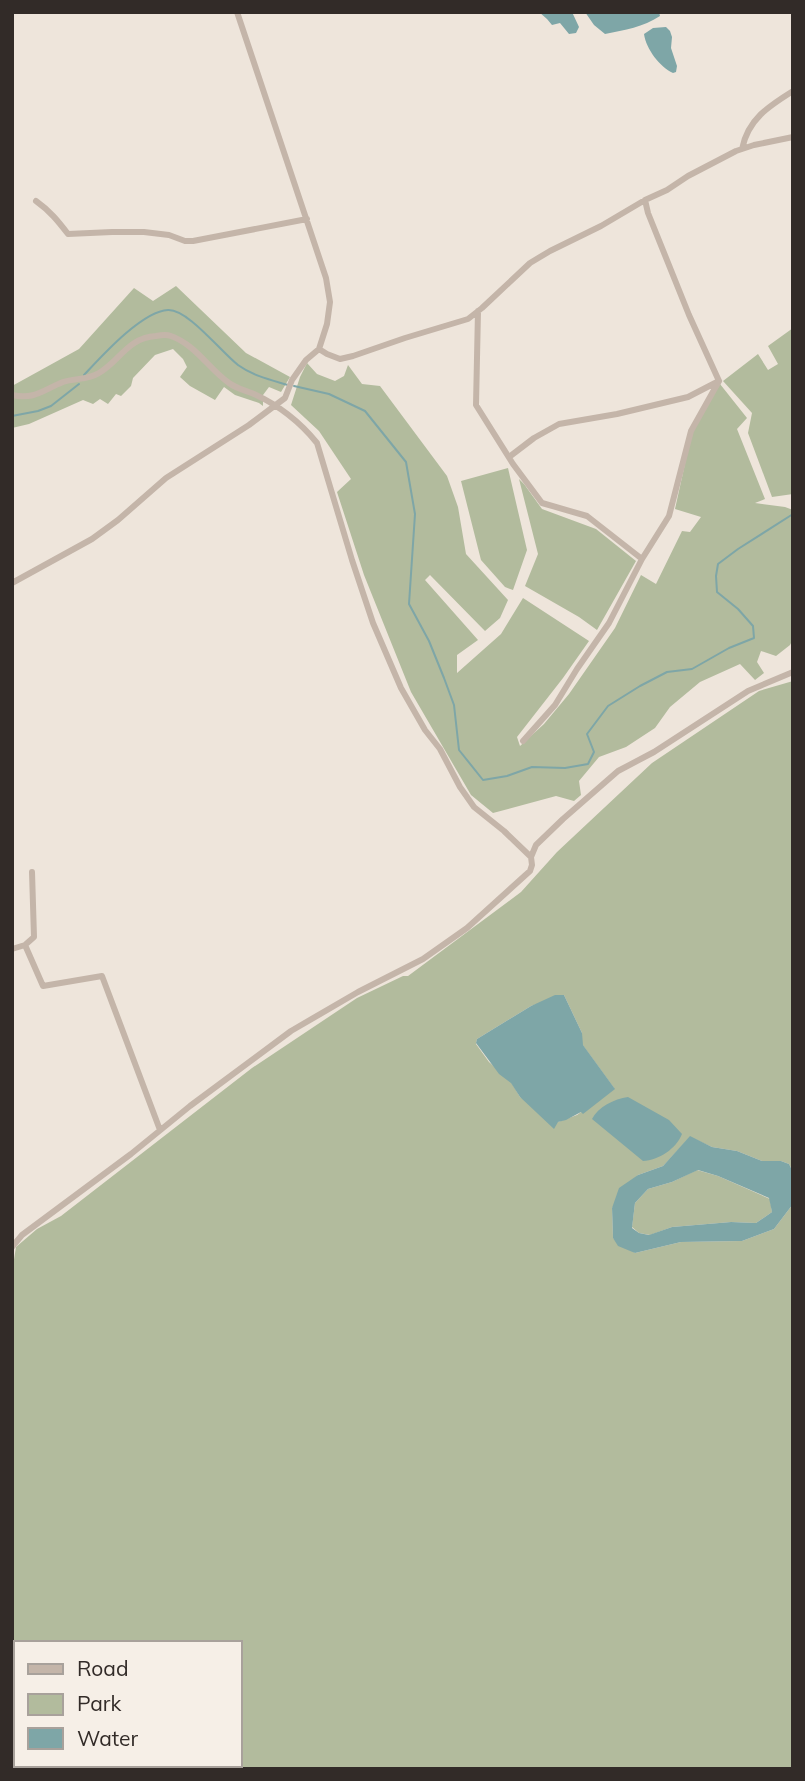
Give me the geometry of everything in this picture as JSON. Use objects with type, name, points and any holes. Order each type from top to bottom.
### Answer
[{"type":"street","points":[[12,583],[92,539],[166,478],[249,425],[285,398],[292,380],[306,360],[319,349],[330,302],[326,278],[237,12]]},
{"type":"street","points":[[742,149],[761,112],[793,91]]},
{"type":"street","points":[[319,349],[340,359],[468,319],[530,263],[550,251],[742,149],[793,137]]},
{"type":"street","points":[[645,200],[689,315],[719,381]]},
{"type":"street","points":[[36,201],[59,221],[68,234],[144,232],[192,241],[307,219]]},
{"type":"street","points":[[478,311],[476,405],[509,457],[542,503],[587,516],[642,558]]},
{"type":"street","points":[[12,395],[40,394],[63,382],[92,377],[103,372],[133,343],[148,336],[168,334],[182,341],[239,390],[252,393],[292,418],[317,443],[373,623],[401,688],[474,807],[531,857]]},
{"type":"street","points":[[509,457],[559,424],[688,397],[719,381]]},
{"type":"street","points":[[523,741],[555,705],[609,623],[642,558],[669,516],[691,431],[719,381]]},
{"type":"street","points":[[12,1247],[22,1235],[291,1031],[358,992],[423,959],[467,928],[530,870],[536,845],[618,771],[654,752],[748,691],[793,672]]},
{"type":"street","points":[[12,949],[25,945],[34,937],[32,872]]},
{"type":"street","points":[[25,945],[43,986],[102,976],[160,1130]]},
{"type":"green space","points":[[176,286],[246,353],[290,377],[281,392],[269,387],[263,395],[263,406],[235,395],[224,387],[215,400],[180,377],[187,367],[173,349],[155,355],[133,378],[131,386],[121,396],[116,394],[108,404],[100,399],[93,404],[83,400],[29,424],[12,428],[12,386],[79,349],[134,288],[153,301]]},
{"type":"green space","points":[[793,328],[793,494],[772,497],[748,433],[752,413],[723,381],[758,354],[768,370],[778,364],[768,346]]},
{"type":"green space","points":[[307,363],[317,374],[335,381],[344,376],[348,365],[362,384],[380,386],[447,476],[458,507],[466,554],[508,600],[500,618],[485,631],[430,575],[425,580],[478,640],[457,655],[457,673],[501,634],[523,598],[589,641],[517,737],[520,746],[544,724],[569,694],[615,628],[641,575],[656,584],[682,531],[690,532],[701,517],[675,509],[692,432],[720,384],[747,418],[737,429],[765,499],[755,503],[793,510],[793,639],[790,645],[776,656],[761,651],[757,662],[764,673],[755,680],[740,664],[700,682],[670,707],[655,728],[626,747],[599,757],[579,781],[581,795],[574,801],[556,796],[493,813],[471,795],[411,692],[364,575],[337,492],[351,479],[319,431],[291,405]]},
{"type":"green space","points":[[508,468],[527,550],[513,590],[505,587],[481,560],[461,481]]},
{"type":"green space","points":[[519,479],[542,509],[596,529],[636,561],[597,630],[525,586],[538,554]]},
{"type":"green space","points":[[793,681],[793,1172],[789,1164],[781,1161],[762,1161],[737,1151],[712,1147],[690,1137],[663,1166],[638,1175],[612,1208],[613,1238],[635,1253],[681,1242],[742,1241],[774,1229],[793,1204],[793,1769],[12,1769],[12,1272],[16,1247],[37,1229],[61,1216],[252,1068],[357,998],[408,976],[521,892],[557,852],[652,763],[759,691]],"holes":[[[564,995],[582,1033],[582,1044],[614,1088],[577,1115],[558,1122],[520,1097],[511,1082],[489,1062],[476,1044],[477,1039],[531,1006]]]},
{"type":"green space","points":[[697,1170],[718,1176],[770,1199],[772,1212],[756,1223],[731,1222],[672,1227],[650,1235],[639,1233],[632,1227],[635,1203],[648,1189],[672,1182]]},
{"type":"water","points":[[539,12],[572,12],[579,27],[576,33],[569,34],[560,23],[552,25]]},
{"type":"water","points":[[585,12],[659,12],[660,16],[640,25],[605,34]]},
{"type":"water","points":[[666,27],[672,37],[671,48],[677,66],[676,72],[673,73],[654,57],[644,34],[653,28]]},
{"type":"water","points":[[555,995],[564,995],[582,1033],[583,1045],[615,1089],[583,1114],[581,1112],[558,1122],[554,1129],[520,1097],[511,1083],[499,1074],[476,1043],[477,1039],[531,1006]]},
{"type":"water","points":[[628,1097],[669,1120],[682,1134],[666,1153],[643,1161],[592,1119],[607,1104]]},
{"type":"water","points":[[690,1136],[712,1147],[737,1151],[762,1161],[781,1161],[789,1164],[793,1172],[793,1204],[774,1229],[742,1241],[681,1242],[635,1253],[618,1246],[613,1238],[612,1208],[619,1188],[638,1175],[663,1166]],"holes":[[[698,1170],[769,1198],[772,1212],[756,1223],[731,1222],[672,1227],[649,1235],[632,1228],[635,1203],[648,1189]]]},
{"type":"waterway","points":[[84,375],[134,326],[158,312],[168,310],[185,316],[244,369],[288,385]]},
{"type":"waterway","points":[[12,416],[51,406],[79,384]]},
{"type":"waterway","points":[[294,386],[329,394],[365,411],[406,462],[415,514],[409,604],[429,641],[454,705],[459,750],[483,780],[507,776],[532,767],[565,768],[588,764],[594,752],[587,734],[608,706],[667,672],[692,669],[729,648],[754,638],[753,626],[717,592],[718,564],[793,514]]}]
